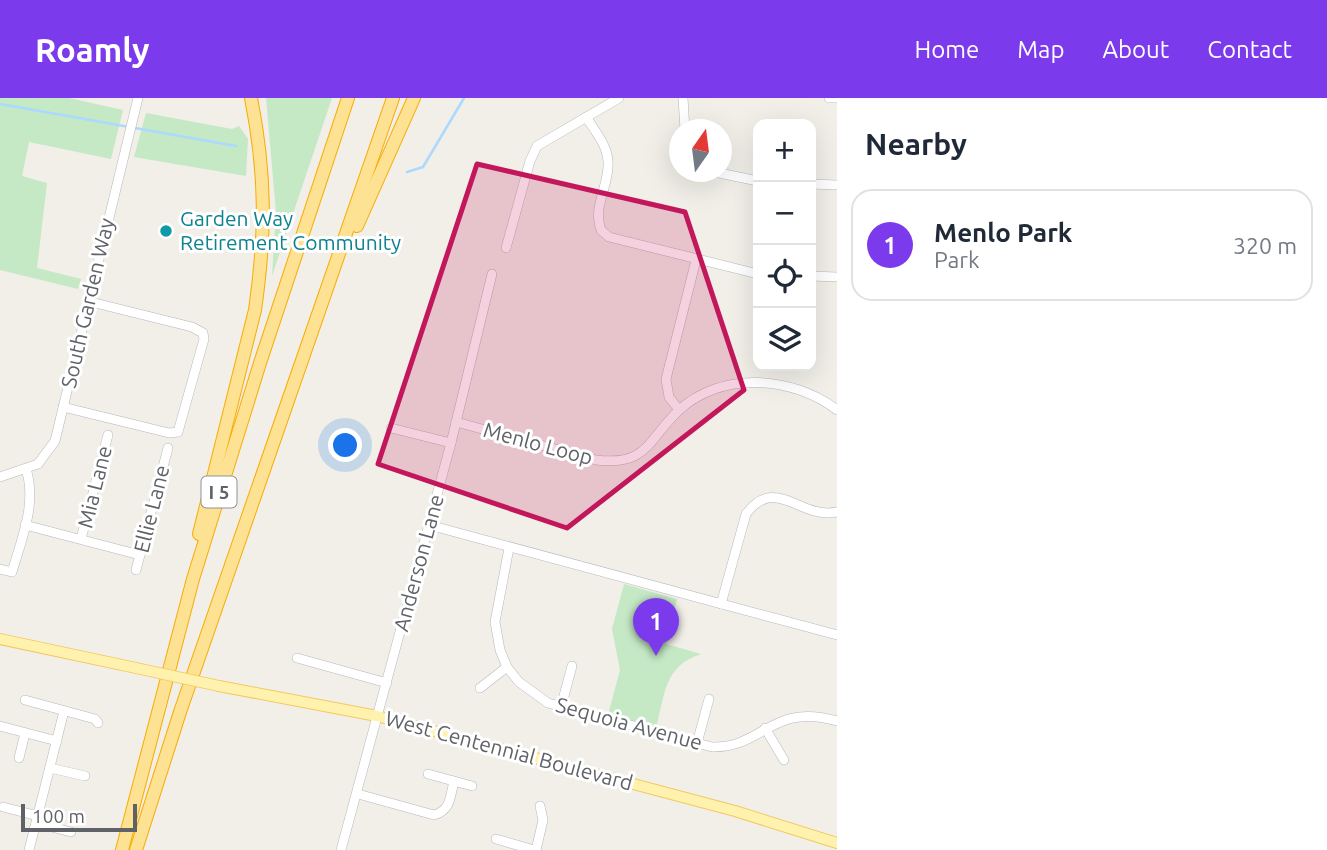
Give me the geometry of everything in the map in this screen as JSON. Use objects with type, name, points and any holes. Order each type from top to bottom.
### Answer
[{"type":"highway","points":[[251,98],[259,129]]},
{"type":"highway","points":[[193,579],[193,555],[255,310],[264,217],[256,98]]},
{"type":"highway","name":"I 5","points":[[122,850],[193,579],[260,363],[348,98]]},
{"type":"highway","name":"I 5","points":[[136,850],[206,637],[331,284],[393,98]]},
{"type":"highway","points":[[331,284],[414,98]]},
{"type":"main road","name":"West Centennial Boulevard","points":[[0,639],[219,686],[377,716],[735,811],[837,843]]},
{"type":"street","name":"South Garden Way","points":[[0,477],[26,469],[43,460],[50,451],[138,98]]},
{"type":"street","points":[[506,248],[537,146],[619,98]]},
{"type":"street","points":[[683,98],[684,119]]},
{"type":"street","points":[[829,98],[837,98]]},
{"type":"street","points":[[586,117],[605,147],[608,160],[598,211],[601,230],[609,237],[753,273]]},
{"type":"street","points":[[732,176],[753,180]]},
{"type":"street","points":[[816,184],[837,185]]},
{"type":"street","points":[[679,410],[669,397],[666,379],[696,260]]},
{"type":"street","name":"Anderson Lane","points":[[341,850],[451,443],[492,274]]},
{"type":"street","points":[[816,276],[837,277]]},
{"type":"street","points":[[63,407],[169,433],[178,432],[204,338],[203,333],[192,327],[87,301]]},
{"type":"street","name":"Menlo Loop","points":[[456,422],[596,460],[617,463],[644,452],[679,410],[718,389],[762,382],[802,389],[837,410]]},
{"type":"street","name":"Menlo Loop","points":[[391,428],[451,443]]},
{"type":"street","name":"Mia Lane","points":[[81,540],[108,435]]},
{"type":"street","name":"Ellie Lane","points":[[136,570],[168,448]]},
{"type":"street","points":[[0,569],[12,572],[25,525],[32,488],[26,469]]},
{"type":"street","points":[[721,604],[746,514],[755,503],[766,497],[781,497],[812,511],[837,512]]},
{"type":"street","points":[[25,525],[141,555]]},
{"type":"street","points":[[429,525],[837,635]]},
{"type":"street","name":"Sequoia Avenue","points":[[509,548],[495,622],[496,640],[507,667],[532,693],[561,707],[697,743],[726,747],[787,718],[801,715],[837,721]]},
{"type":"street","points":[[297,658],[387,683]]},
{"type":"street","points":[[561,707],[572,666]]},
{"type":"street","points":[[480,688],[507,667]]},
{"type":"street","points":[[697,743],[709,699]]},
{"type":"street","points":[[25,700],[95,719],[98,723]]},
{"type":"street","points":[[29,850],[64,710]]},
{"type":"street","points":[[0,726],[57,741]]},
{"type":"street","points":[[765,729],[784,760]]},
{"type":"street","points":[[19,758],[25,733]]},
{"type":"street","points":[[50,768],[85,776]]},
{"type":"street","points":[[428,774],[472,786]]},
{"type":"street","points":[[358,794],[434,815],[449,806],[454,781]]},
{"type":"street","points":[[496,839],[535,850],[543,820],[540,806]]},
{"type":"street","points":[[3,807],[71,832]]},
{"type":"highlighted area","points":[[477,164],[685,212],[744,390],[567,528],[378,464]]},
{"type":"green space","points":[[0,98],[69,98],[123,110],[111,159],[29,142],[22,176],[47,183],[37,268],[81,279],[78,289],[0,270]]},
{"type":"green space","points":[[266,98],[332,98],[272,276],[276,212]]},
{"type":"green space","points":[[146,113],[232,129],[239,126],[248,139],[246,176],[134,157]]},
{"type":"green space","points":[[624,584],[677,599],[666,644],[701,654],[689,659],[673,674],[664,693],[656,728],[608,715],[620,670],[612,629]]},
{"type":"waterway","points":[[407,172],[423,167],[464,98]]},
{"type":"waterway","points":[[0,104],[236,146]]},
{"type":"place","name":"Garden Way Retirement Community","points":[[166,231]]},
{"type":"place","name":"Menlo Park","points":[[656,656]]}]
